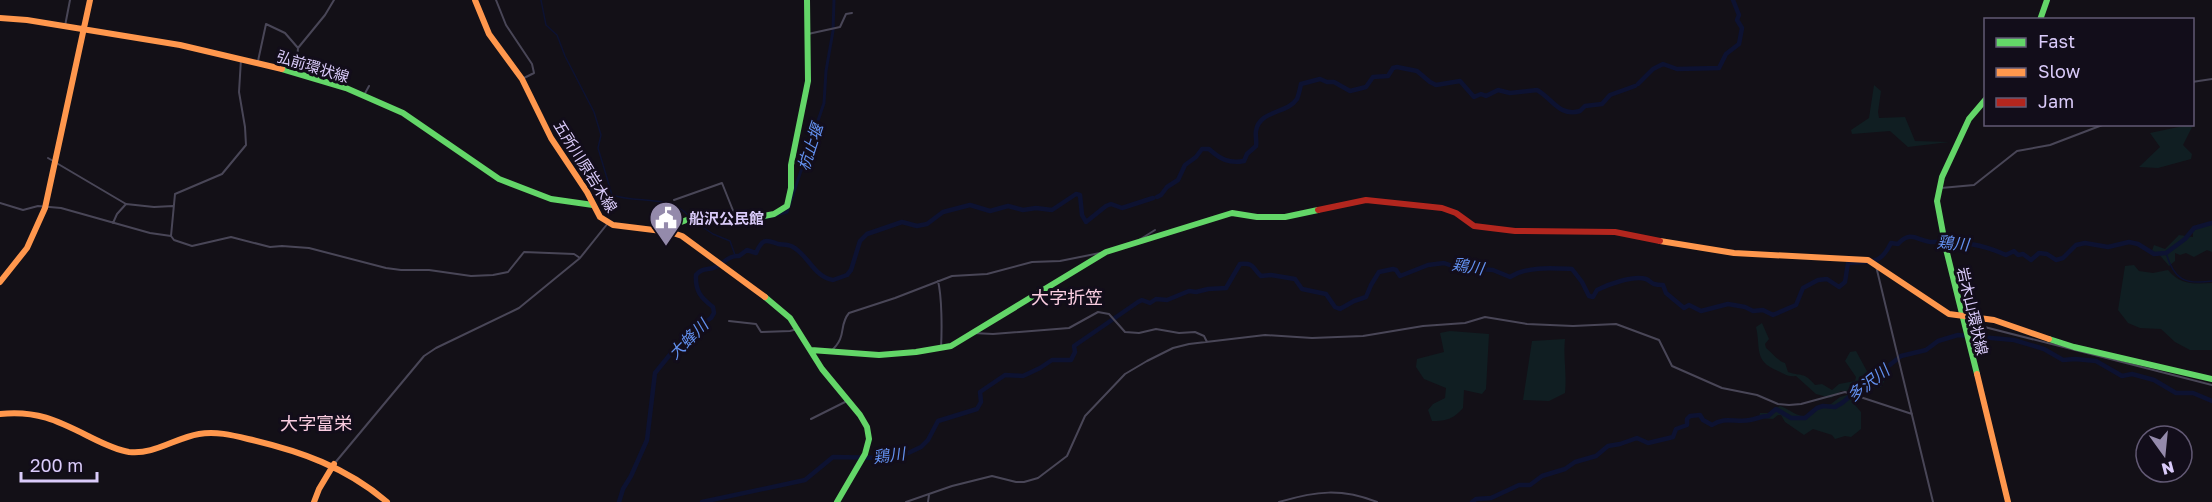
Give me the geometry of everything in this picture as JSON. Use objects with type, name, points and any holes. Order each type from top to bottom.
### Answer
[{"type":"street","points":[[65,26],[70,0]]},
{"type":"street","points":[[0,282],[26,249],[39,226],[45,208],[90,0]]},
{"type":"street","points":[[296,73],[298,48],[334,0]]},
{"type":"street","name":"五所川原岩木線","points":[[475,0],[489,34],[522,79],[551,138],[587,192],[600,217],[608,223],[682,236],[784,312],[822,369],[860,416],[867,427],[868,443],[864,458],[837,502]]},
{"type":"street","points":[[496,0],[506,25],[532,64],[534,73],[522,79]]},
{"type":"street","points":[[658,231],[704,214],[749,219],[774,214],[787,206],[799,118],[807,92],[807,0]]},
{"type":"street","points":[[2041,18],[2047,0]]},
{"type":"street","points":[[808,34],[842,25],[846,14],[852,13]]},
{"type":"street","name":"弘前環状線","points":[[0,18],[180,45],[296,73],[346,88],[403,113],[499,179],[551,199],[593,205]]},
{"type":"street","points":[[257,63],[266,24],[285,33],[298,48]]},
{"type":"street","points":[[171,236],[175,194],[222,174],[246,145],[239,92],[241,59]]},
{"type":"street","points":[[2194,82],[2212,79]]},
{"type":"street","points":[[363,97],[369,86]]},
{"type":"street","name":"岩木山環状線","points":[[1984,101],[1969,120],[1939,188],[1937,201],[1967,338],[2008,502]]},
{"type":"street","points":[[1939,188],[1974,185],[2017,151],[2050,145],[2100,126]]},
{"type":"street","points":[[48,158],[126,204],[154,207],[173,206]]},
{"type":"street","points":[[674,200],[722,183],[736,218]]},
{"type":"street","points":[[831,351],[841,340],[849,313],[952,276],[987,274],[1032,262],[1060,261],[1106,252],[1232,213],[1257,217],[1285,217],[1366,200],[1442,208],[1455,213],[1474,226],[1515,231],[1615,232],[1718,251],[1868,260],[1964,322],[2212,385]]},
{"type":"street","points":[[0,203],[23,210],[38,206],[61,208],[171,236],[174,240],[192,246],[231,237],[270,247],[309,248],[386,268],[429,270],[471,276],[508,272],[524,252],[529,250],[574,254],[580,258]]},
{"type":"street","points":[[113,223],[126,204]]},
{"type":"street","points":[[314,502],[334,464],[423,356],[519,308],[580,258],[608,223]]},
{"type":"street","points":[[1137,242],[1155,230]]},
{"type":"street","points":[[811,350],[879,355],[951,346],[1106,252]]},
{"type":"street","points":[[1876,266],[1933,502]]},
{"type":"street","points":[[938,280],[941,292],[939,301],[941,348]]},
{"type":"street","points":[[973,333],[993,334],[1069,328],[1098,312],[1109,314],[1125,332],[1139,333],[1156,329],[1179,333],[1195,332],[1204,336],[1207,342]]},
{"type":"street","points":[[906,502],[952,486],[992,476],[1016,482],[1038,478],[1067,456],[1085,416],[1125,375],[1147,361],[1173,348],[1264,335],[1312,338],[1363,336],[1423,326],[1466,323],[1485,317],[1527,324],[1573,326],[1616,324],[1659,340],[1672,366],[1722,388],[1757,395],[1778,404],[1789,405],[1845,392],[1912,414]]},
{"type":"street","points":[[1964,322],[1994,320],[2074,347],[2212,380]]},
{"type":"street","points":[[729,321],[756,324],[760,332],[797,329]]},
{"type":"street","points":[[811,419],[848,401]]},
{"type":"street","points":[[0,414],[17,411],[31,412],[109,445],[133,452],[151,450],[197,434],[215,433],[300,451],[334,464],[387,502]]},
{"type":"street","points":[[1280,502],[1328,491],[1346,493],[1377,502]]},
{"type":"street","points":[[928,502],[929,495]]},
{"type":"shaded area","points":[[1874,85],[1881,91],[1879,118],[1905,117],[1915,141],[1949,142],[1908,147],[1890,131],[1852,134],[1851,130],[1869,118]]},
{"type":"shaded area","points":[[2183,126],[2192,127],[2183,145],[2192,154],[2191,159],[2158,168],[2139,167],[2160,147],[2150,133]]},
{"type":"shaded area","points":[[2212,224],[2212,252],[2207,250],[2194,257],[2186,253],[2180,255],[2175,253],[2175,261],[2169,266],[2158,253],[2152,251],[2154,245],[2165,249],[2179,235],[2193,237],[2193,231]]},
{"type":"shaded area","points":[[2134,265],[2139,271],[2153,273],[2168,270],[2182,281],[2199,284],[2212,283],[2212,350],[2190,350],[2175,342],[2161,329],[2140,328],[2128,323],[2118,310],[2125,266]]},
{"type":"shaded area","points":[[1762,323],[1769,339],[1765,344],[1766,348],[1785,363],[1788,372],[1805,376],[1815,385],[1822,384],[1832,390],[1839,384],[1855,381],[1856,377],[1845,361],[1850,352],[1856,351],[1869,375],[1885,366],[1885,380],[1881,387],[1863,389],[1858,392],[1841,391],[1831,398],[1816,394],[1796,376],[1786,375],[1770,367],[1761,358],[1756,327]]},
{"type":"shaded area","points":[[1450,331],[1489,334],[1486,389],[1482,394],[1464,390],[1463,408],[1459,412],[1449,419],[1432,421],[1428,410],[1433,404],[1445,398],[1446,388],[1424,379],[1416,367],[1417,359],[1444,352],[1440,333]]},
{"type":"shaded area","points":[[1565,339],[1565,393],[1549,401],[1523,400],[1532,341]]},
{"type":"shaded area","points":[[1847,395],[1854,397],[1855,405],[1861,412],[1861,429],[1851,437],[1835,439],[1832,435],[1813,429],[1804,435],[1785,422],[1781,415],[1773,419],[1759,418],[1760,413],[1768,413],[1780,406],[1804,416],[1819,405],[1831,404]]},
{"type":"waterway","points":[[541,0],[546,25],[557,35],[565,56],[594,112],[601,135],[598,148],[612,195],[663,202],[681,209],[689,216]]},
{"type":"waterway","name":"杭止堰","points":[[725,218],[749,220],[787,212],[824,103],[826,71],[833,31],[834,0]]},
{"type":"waterway","points":[[1638,84],[1653,69],[1663,64],[1677,69],[1719,68],[1726,54],[1739,44],[1742,28],[1737,20],[1739,15],[1733,0]]},
{"type":"waterway","points":[[1157,197],[1178,180],[1185,165],[1202,149],[1209,149],[1229,161],[1244,161],[1247,154],[1256,146],[1256,131],[1262,119],[1292,104],[1297,99],[1301,84],[1320,79],[1334,82],[1350,91],[1366,87],[1373,77],[1388,76],[1393,68],[1397,67],[1417,71],[1436,85],[1460,81],[1474,97],[1481,94],[1486,96],[1498,90],[1510,93],[1537,90],[1567,112],[1580,111],[1585,106],[1602,104],[1610,95],[1635,86]]},
{"type":"waterway","name":"大蜂川","points":[[619,502],[647,440],[655,373],[677,346],[685,342],[691,332],[711,318],[714,313],[713,307],[698,290],[696,275],[700,271],[717,267],[747,250],[756,253],[760,245],[767,241],[793,247],[816,271],[833,280],[847,275],[851,270],[860,241],[867,234],[902,222],[917,226],[927,224],[943,212],[970,205],[990,211],[1008,206],[1023,210],[1036,208],[1052,210],[1076,194],[1080,195],[1082,215],[1086,222],[1111,204],[1122,208],[1153,198]]},
{"type":"waterway","points":[[692,220],[713,234],[730,241],[735,255]]},
{"type":"waterway","name":"鶏川","points":[[702,502],[805,480],[833,457],[890,458],[906,454],[921,447],[928,440],[938,421],[977,409],[981,402],[980,392],[1005,375],[1023,376],[1052,360],[1071,360],[1075,352],[1074,346],[1142,300],[1150,303],[1156,299],[1167,300],[1189,291],[1226,288],[1240,264],[1251,265],[1261,276],[1271,275],[1295,279],[1302,289],[1326,294],[1335,307],[1340,309],[1366,297],[1379,272],[1393,269],[1400,276],[1428,265],[1444,263],[1458,268],[1470,266],[1493,270],[1510,277],[1532,269],[1572,269],[1589,296],[1593,297],[1597,290],[1608,285],[1641,278],[1663,285],[1666,293],[1684,308],[1689,305],[1701,311],[1728,304],[1753,311],[1763,310],[1773,315],[1796,305],[1803,288],[1818,280],[1827,279],[1839,287],[1845,282],[1848,263],[1874,261],[1887,251],[1891,243],[1898,244],[1907,237],[1971,244],[2006,255],[2014,251],[2031,260],[2039,253],[2047,254],[2056,260],[2063,258],[2076,245],[2085,243],[2108,247],[2129,242],[2138,244],[2154,254],[2166,253],[2185,239],[2194,228],[2212,223]]},
{"type":"waterway","points":[[2166,253],[2173,269],[2182,279],[2195,282],[2212,281]]},
{"type":"waterway","name":"多沢川","points":[[1472,502],[1476,499],[1491,498],[1519,485],[1530,485],[1542,476],[1596,456],[1608,446],[1637,438],[1648,443],[1673,437],[1676,429],[1687,425],[1687,419],[1690,416],[1700,415],[1703,420],[1712,425],[1726,420],[1752,420],[1768,416],[1776,409],[1791,418],[1805,418],[1817,408],[1835,407],[1842,403],[1859,389],[1871,384],[1881,372],[1901,356],[1926,350],[1938,341],[1958,335],[2014,340],[2044,349],[2063,360],[2096,361],[2122,376],[2132,374],[2154,380],[2176,393],[2193,393],[2212,401]]},
{"type":"traffic: fast","points":[[658,230],[704,214],[749,219],[774,214],[787,206],[791,188],[791,165],[808,81],[807,0]]},
{"type":"traffic: fast","points":[[2041,18],[2047,0]]},
{"type":"traffic: fast","points":[[282,69],[346,88],[403,113],[499,179],[551,199],[593,205]]},
{"type":"traffic: fast","points":[[1977,374],[1946,249],[1937,201],[1942,177],[1969,119],[1984,101]]},
{"type":"traffic: fast","points":[[811,350],[879,355],[951,346],[1106,252],[1232,213],[1257,217],[1285,217],[1318,210]]},
{"type":"traffic: fast","points":[[765,297],[790,318],[822,369],[860,415],[867,427],[869,439],[865,454],[837,502]]},
{"type":"traffic: fast","points":[[2049,339],[2074,347],[2212,379]]},
{"type":"traffic: slow","points":[[0,282],[27,248],[45,208],[90,0]]},
{"type":"traffic: slow","points":[[475,0],[489,34],[522,79],[551,138],[587,192],[600,217],[613,225],[670,232],[682,236],[765,297]]},
{"type":"traffic: slow","points":[[0,18],[27,20],[180,45],[282,69]]},
{"type":"traffic: slow","points":[[1660,241],[1734,253],[1868,260],[1949,314],[1994,320],[2049,339]]},
{"type":"traffic: slow","points":[[1977,374],[2008,502]]},
{"type":"traffic: slow","points":[[0,414],[25,414],[47,418],[109,446],[129,452],[156,449],[190,436],[205,433],[236,436],[286,449],[322,462],[355,479],[387,502]]},
{"type":"traffic: slow","points":[[314,502],[334,464]]},
{"type":"traffic: jam","points":[[1318,210],[1366,200],[1442,208],[1456,213],[1474,226],[1515,231],[1615,232],[1660,241]]},
{"type":"place","name":"船沢公民館","points":[[666,247]]},
{"type":"district","name":"大字折笠","points":[[1067,297]]},
{"type":"district","name":"大字富栄","points":[[316,423]]}]
